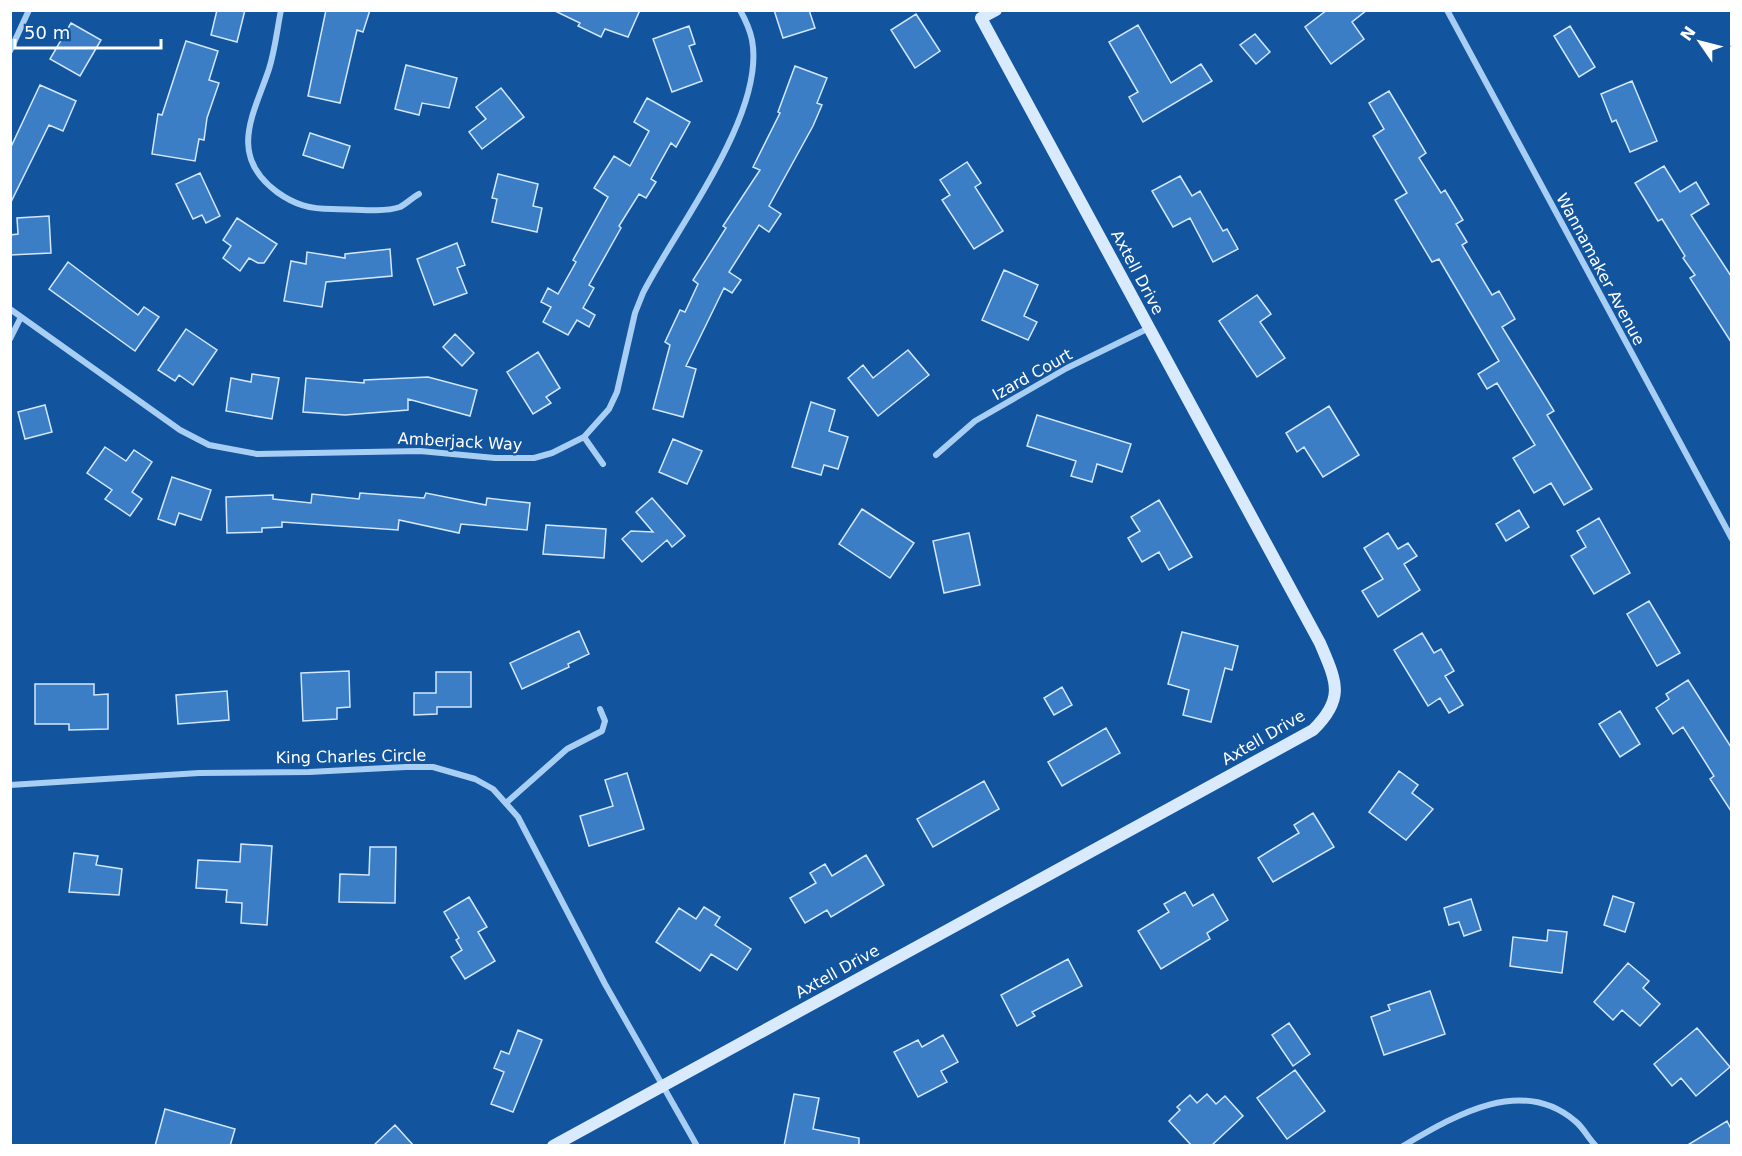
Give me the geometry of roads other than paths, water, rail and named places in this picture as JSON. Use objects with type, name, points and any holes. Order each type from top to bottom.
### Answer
[{"type":"street","points":[[10,51],[29,10]]},
{"type":"street","points":[[281,10],[272,56],[252,109],[247,133],[248,149],[260,177],[285,197],[301,206],[317,210],[400,207],[419,194]]},
{"type":"street","name":"Amberjack Way","points":[[10,309],[180,430],[209,445],[257,454],[420,451],[495,458],[534,458],[569,447],[598,424],[617,392],[635,313],[643,293],[729,141],[747,100],[752,78],[752,40],[740,10]]},
{"type":"street","points":[[979,14],[996,10]]},
{"type":"street","name":"Wannamaker Avenue","points":[[1447,10],[1731,539]]},
{"type":"street","name":"Axtell Drive","points":[[553,1146],[1313,730],[1327,717],[1334,704],[1336,693],[1334,676],[1320,643],[979,14]]},
{"type":"street","points":[[10,339],[21,317]]},
{"type":"street","name":"Izard Court","points":[[936,455],[975,421],[1067,368],[1149,328]]},
{"type":"street","points":[[584,437],[603,464]]},
{"type":"street","points":[[506,803],[567,749],[602,731],[606,721],[600,709]]},
{"type":"street","name":"King Charles Circle","points":[[10,785],[199,773],[433,767],[476,779],[493,789],[529,835],[605,984],[697,1146]]},
{"type":"street","points":[[1403,1146],[1479,1107],[1521,1098],[1558,1109],[1576,1121],[1596,1146]]}]
